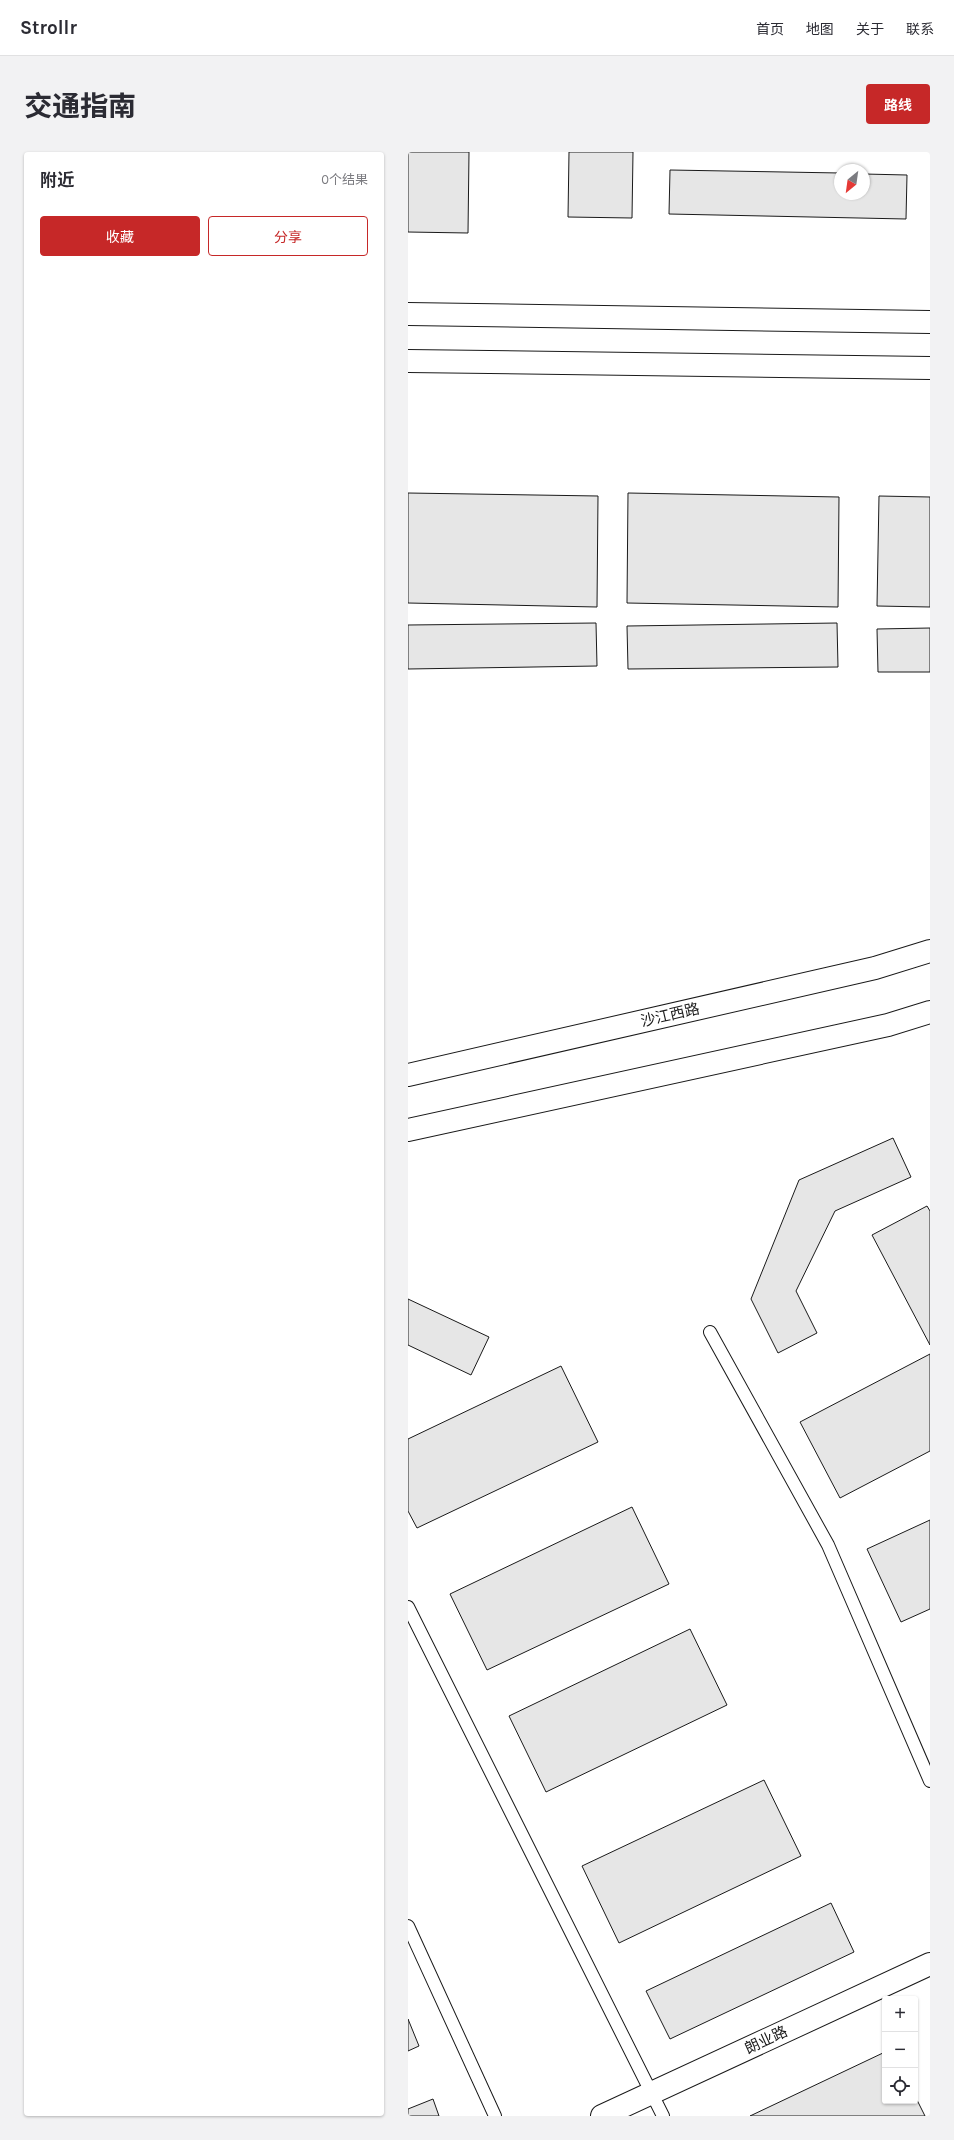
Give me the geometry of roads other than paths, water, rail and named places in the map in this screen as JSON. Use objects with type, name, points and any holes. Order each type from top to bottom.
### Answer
[{"type":"street","points":[[408,314],[930,322]]},
{"type":"street","points":[[408,361],[930,368]]},
{"type":"street","name":"沙江西路","points":[[408,1075],[875,968],[930,951]]},
{"type":"street","points":[[408,1130],[888,1025],[930,1012]]},
{"type":"street","name":"朗业路","points":[[602,2116],[930,1964]]},
{"type":"lane","points":[[710,1332],[828,1544],[930,1781]]},
{"type":"lane","points":[[408,1607],[663,2116]]},
{"type":"lane","points":[[408,1926],[495,2116]]}]
